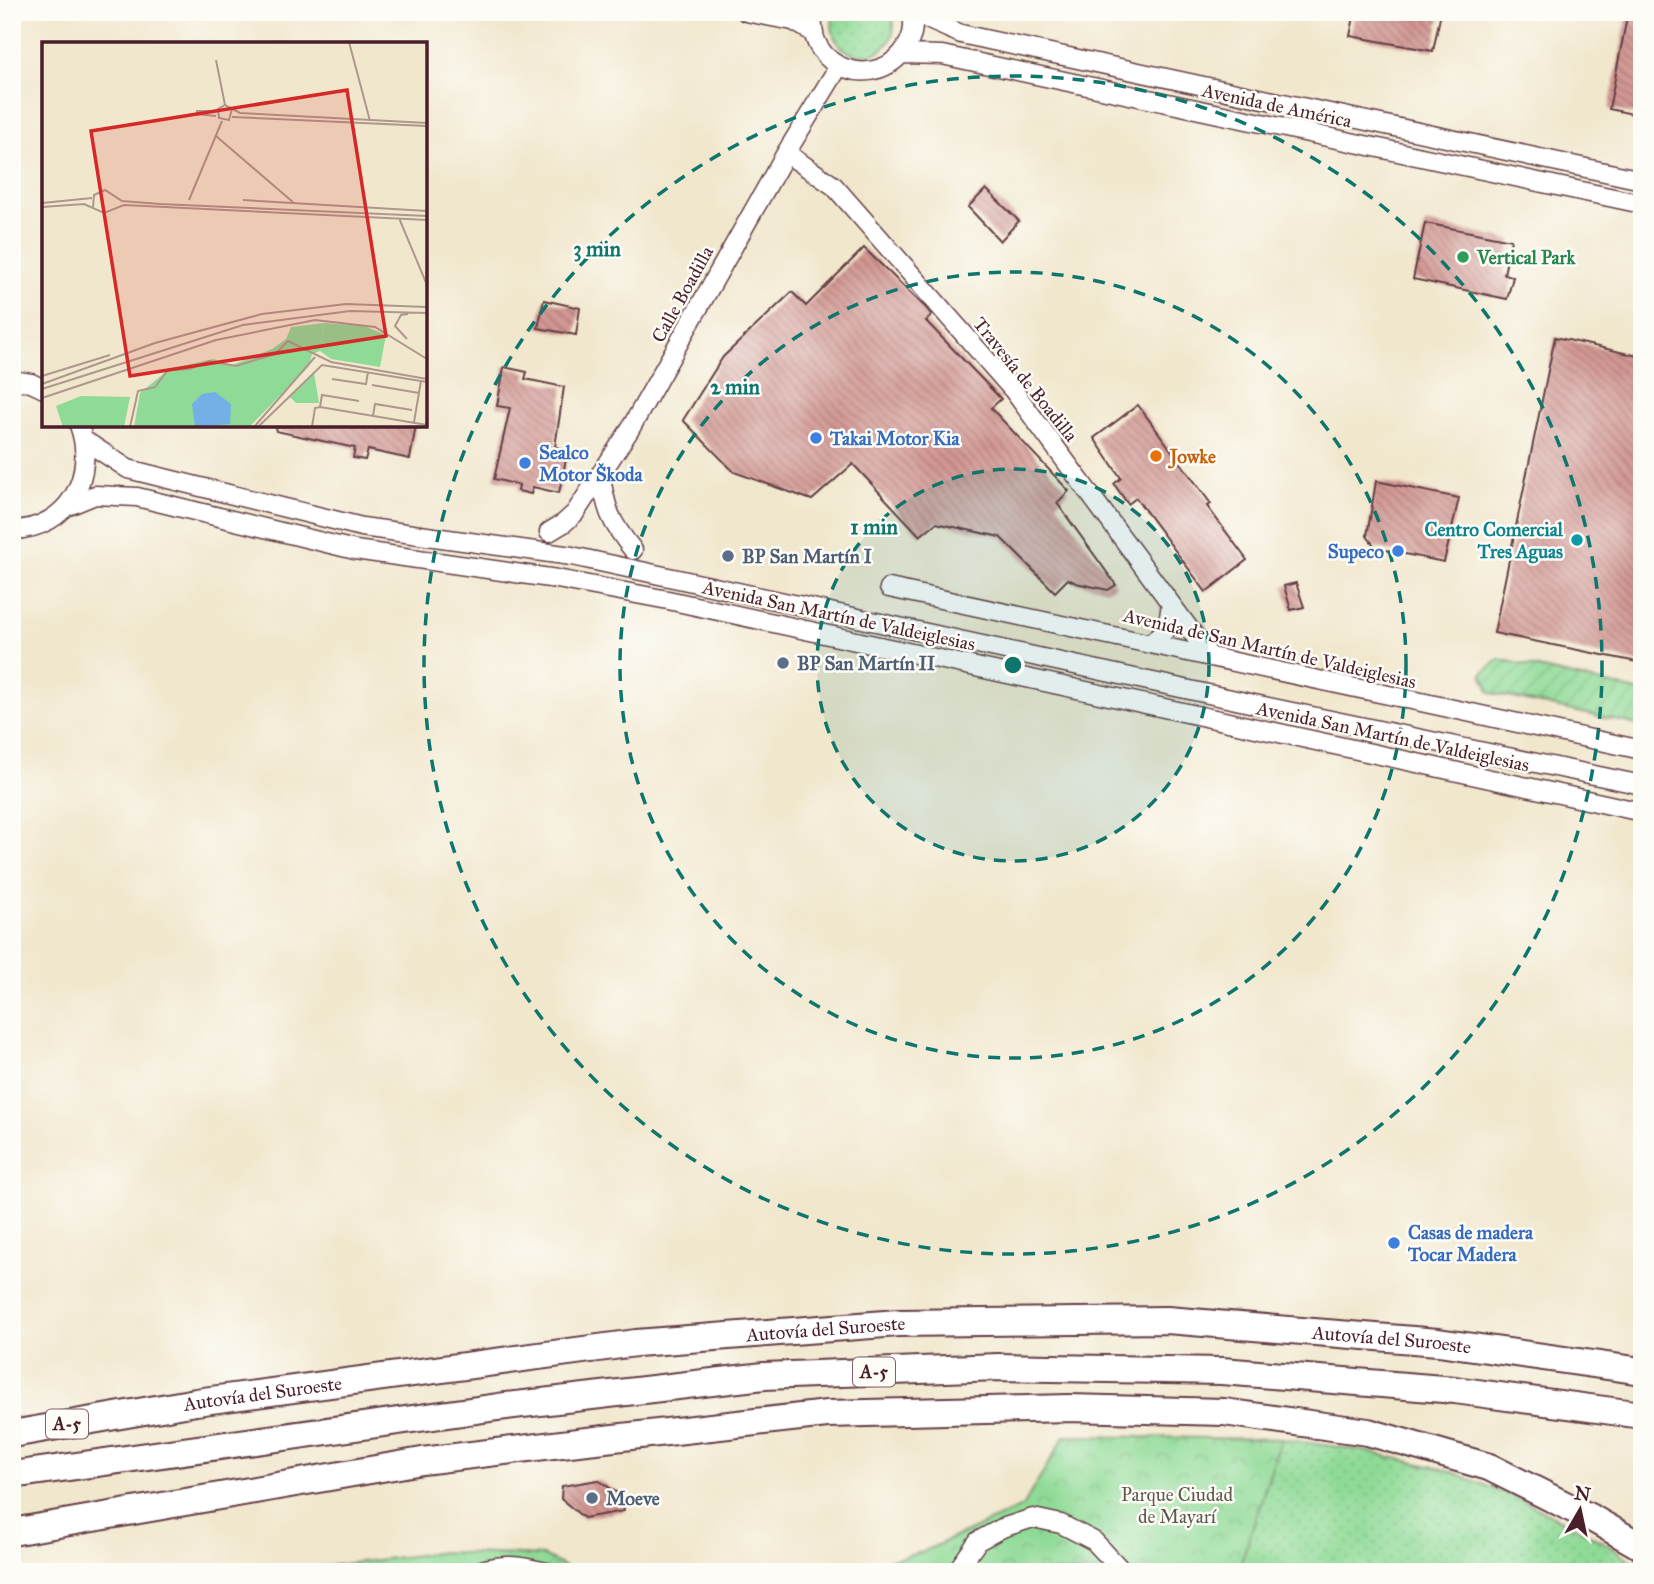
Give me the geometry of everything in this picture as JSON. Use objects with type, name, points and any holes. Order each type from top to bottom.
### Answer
[{"type":"highway","name":"Autovía del Suroeste","points":[[12,1434],[122,1413],[636,1343],[898,1323],[1167,1321],[1438,1342],[1642,1371]]},
{"type":"highway","name":"A-5","points":[[12,1475],[498,1407],[764,1377],[998,1367],[1222,1371],[1455,1390],[1642,1415]]},
{"type":"highway","points":[[12,1415],[74,1408],[122,1413]]},
{"type":"highway","points":[[12,1532],[422,1461],[603,1439],[827,1414],[1069,1408],[1224,1412],[1368,1432],[1489,1467],[1595,1520],[1642,1547]]},
{"type":"highway","points":[[12,1484],[110,1461]]},
{"type":"street","points":[[746,12],[793,21],[814,33]]},
{"type":"street","points":[[814,12],[814,33],[819,47],[827,58],[852,71],[873,71],[892,64],[902,54],[911,38],[914,20],[912,12]]},
{"type":"street","name":"Avenida de América","points":[[920,12],[929,20],[961,34],[1642,180]]},
{"type":"street","name":"Avenida de América","points":[[902,54],[942,55],[1642,204]]},
{"type":"street","name":"Calle Boadilla","points":[[549,532],[575,513],[629,431],[838,66]]},
{"type":"street","name":"Travesía de Boadilla","points":[[786,153],[834,186],[1013,390],[1208,654]]},
{"type":"street","points":[[12,380],[42,387]]},
{"type":"street","points":[[12,530],[38,526],[53,518],[66,506],[79,487],[86,464],[82,433]]},
{"type":"street","name":"Avenida San Martín de Valdeiglesias","points":[[82,433],[128,469],[362,527],[572,556],[1642,785]]},
{"type":"street","points":[[600,474],[614,527],[633,550]]},
{"type":"street","name":"Avenida San Martín de Valdeiglesias","points":[[66,506],[95,495],[137,497],[355,550],[558,579],[668,600],[1642,812]]},
{"type":"street","name":"Avenida de San Martín de Valdeiglesias","points":[[889,588],[1208,654],[1642,750]]},
{"type":"street","points":[[1152,642],[1167,629],[1171,604]]},
{"type":"street","points":[[956,1572],[978,1541],[1002,1528],[1033,1518],[1061,1524],[1094,1541],[1123,1572]]},
{"type":"street","points":[[476,1572],[491,1566],[516,1565],[546,1572]]},
{"type":"green space","points":[[834,12],[892,12],[893,31],[887,44],[876,53],[863,55],[850,52],[839,44],[833,31]]},
{"type":"green space","points":[[1499,659],[1642,692],[1642,726],[1490,693],[1482,674]]},
{"type":"green space","name":"Parque Ciudad de Mayarí","points":[[1065,1436],[1281,1439],[1238,1572],[842,1572],[922,1552],[1022,1507]]},
{"type":"green space","points":[[1281,1439],[1360,1450],[1447,1470],[1526,1502],[1602,1541],[1642,1568],[1642,1572],[1238,1572]]},
{"type":"green space","points":[[443,1552],[544,1556],[575,1572],[278,1572]]},
{"type":"building","points":[[1355,12],[1441,12],[1433,51],[1350,36]]},
{"type":"building","points":[[1628,12],[1642,12],[1642,116],[1609,109]]},
{"type":"building","points":[[986,189],[1019,221],[1000,241],[968,207]]},
{"type":"building","name":"Vertical Park","points":[[1425,223],[1511,240],[1504,274],[1513,277],[1507,299],[1413,279]]},
{"type":"building","points":[[864,248],[926,308],[932,315],[926,321],[1001,399],[991,408],[1069,491],[1057,503],[1116,585],[1108,590],[1068,579],[1055,592],[1000,537],[936,523],[920,536],[853,464],[812,500],[734,472],[683,420],[723,357],[792,292],[806,306]]},
{"type":"building","points":[[544,300],[580,308],[576,335],[538,328]]},
{"type":"building","name":"Centro Comercial Tres Aguas","points":[[1555,337],[1642,357],[1642,663],[1494,633]]},
{"type":"building","points":[[504,367],[527,372],[525,379],[564,387],[555,447],[568,450],[559,493],[533,487],[531,494],[518,491],[519,485],[494,479],[510,408],[497,406]]},
{"type":"building","points":[[1138,405],[1211,504],[1207,506],[1247,560],[1206,592],[1136,498],[1128,504],[1114,484],[1121,478],[1094,438]]},
{"type":"building","points":[[277,427],[416,427],[410,459],[368,450],[365,460],[353,458],[355,448],[276,431]]},
{"type":"building","points":[[1376,481],[1459,498],[1444,562],[1376,548],[1367,536]]},
{"type":"building","points":[[1296,583],[1304,607],[1291,610],[1284,586]]},
{"type":"building","name":"Moeve","points":[[598,1480],[622,1496],[624,1511],[584,1518],[561,1499],[562,1486]]},
{"type":"place","name":"Vertical Park","points":[[1463,257]]},
{"type":"place","name":"Takai Motor Kia","points":[[816,438]]},
{"type":"place","name":"Jowke","points":[[1156,456]]},
{"type":"place","name":"Sealco Motor Škoda","points":[[525,463]]},
{"type":"place","name":"Centro Comercial Tres Aguas","points":[[1577,540]]},
{"type":"place","name":"Supeco","points":[[1398,551]]},
{"type":"place","name":"BP San Martín I","points":[[728,556]]},
{"type":"place","name":"BP San Martín II","points":[[783,663]]},
{"type":"place","name":"Casas de madera Tocar Madera","points":[[1394,1243]]},
{"type":"place","name":"Moeve","points":[[592,1498]]}]
